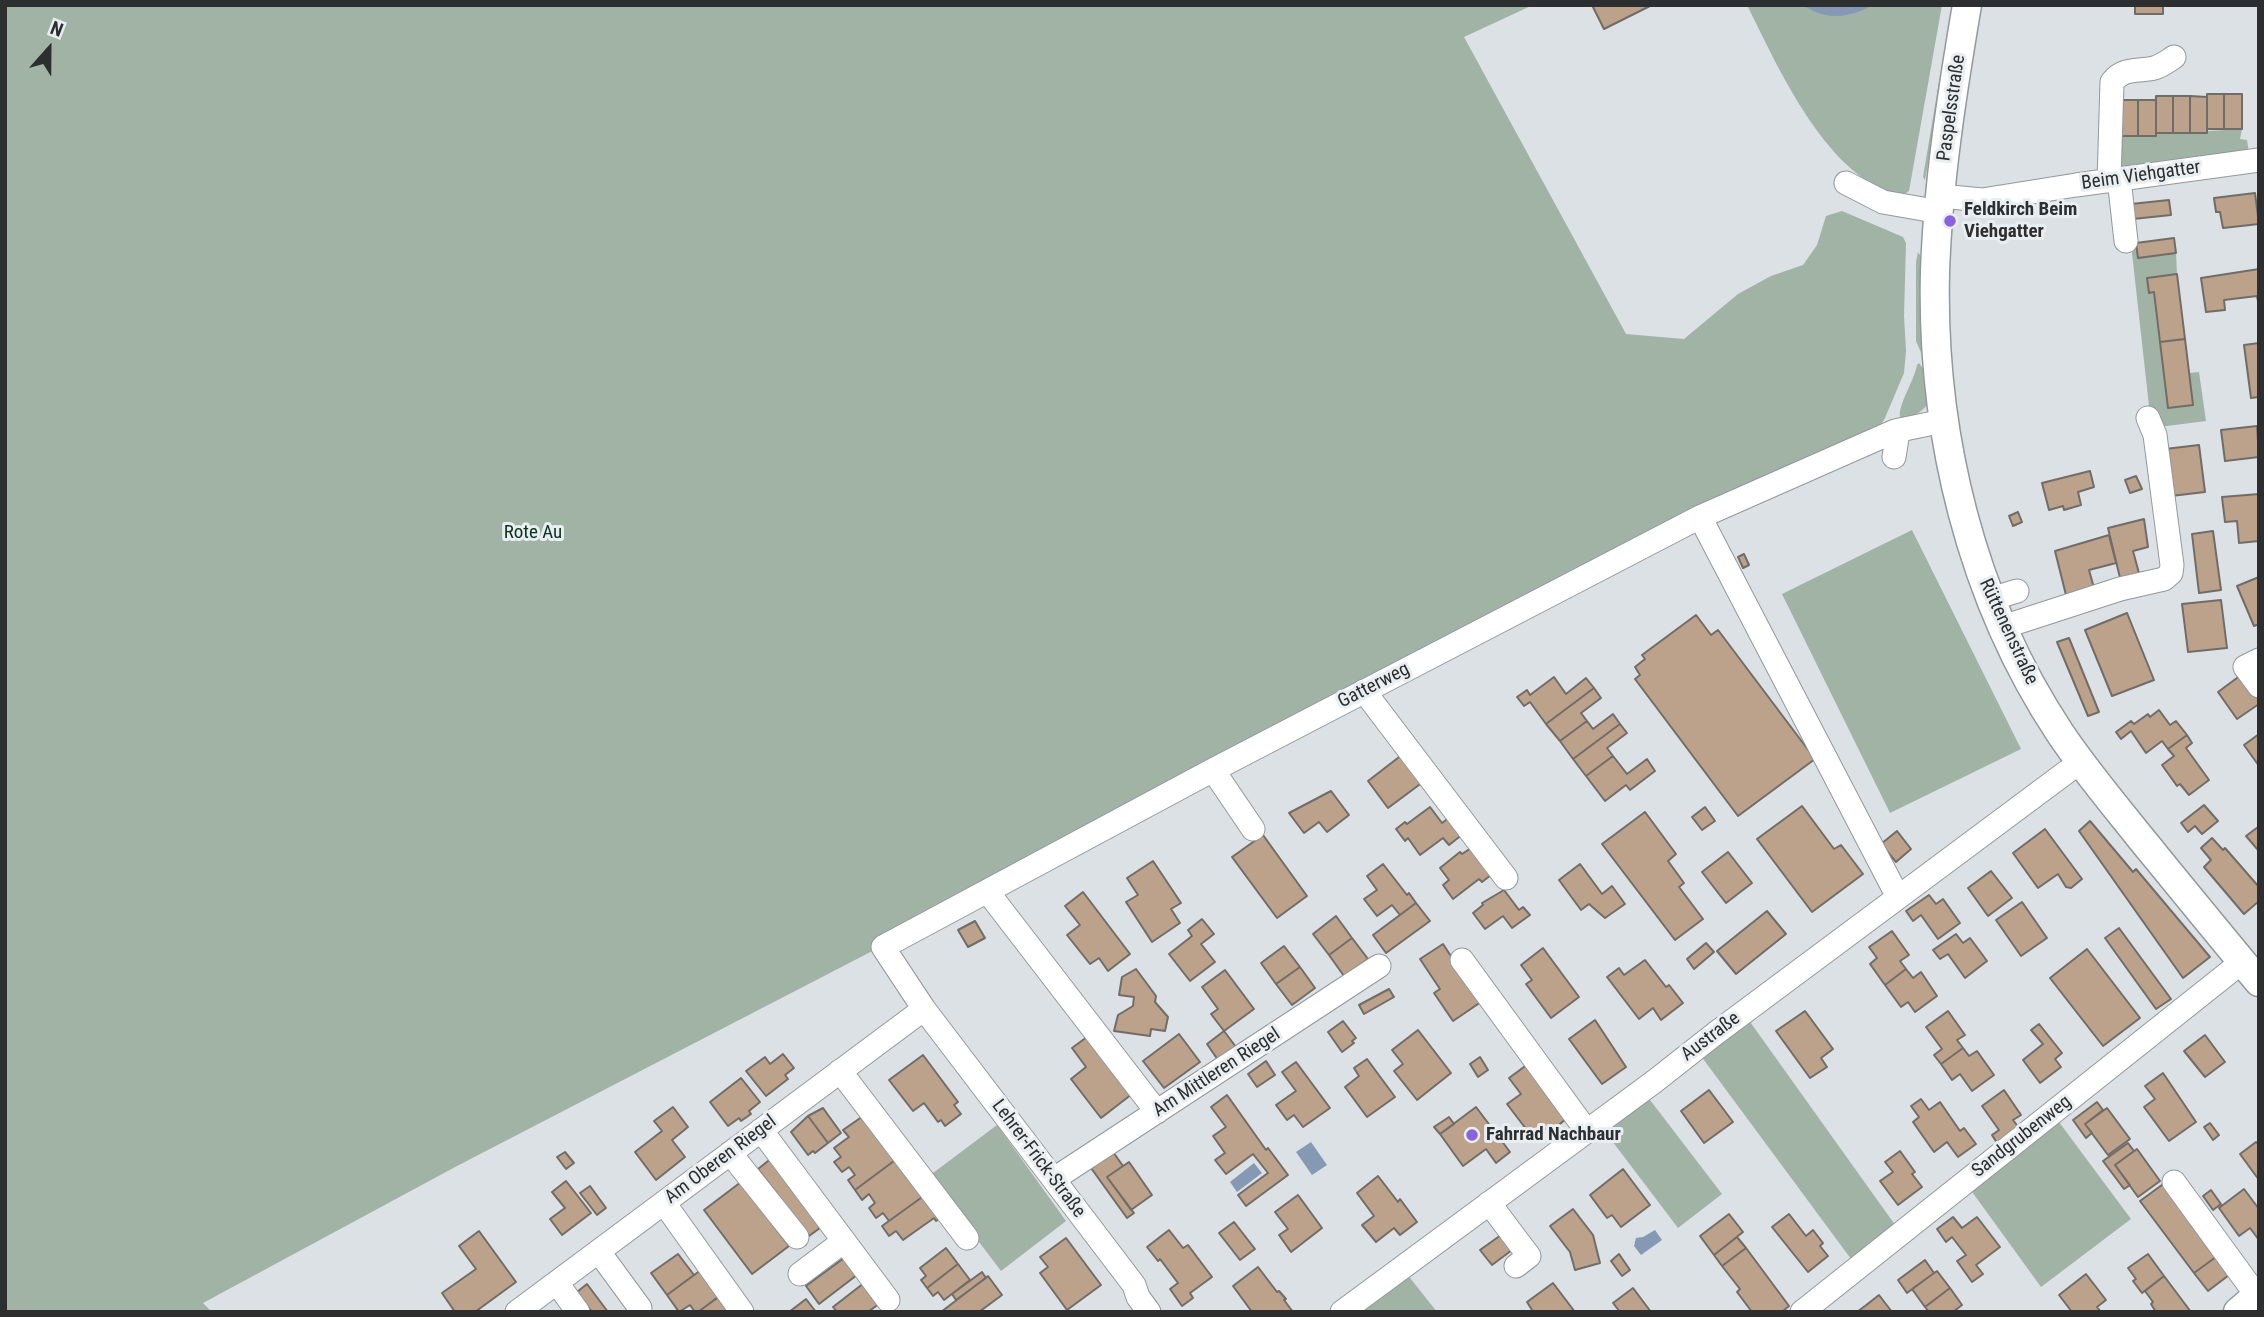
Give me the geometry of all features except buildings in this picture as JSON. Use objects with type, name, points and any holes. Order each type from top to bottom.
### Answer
[{"type":"main road","name":"Paspelsstraße","points":[[1940,204],[1967,5]]},
{"type":"main road","name":"Rüttenenstraße","points":[[1940,204],[1935,272],[1943,421],[1953,475],[1972,544],[2004,595],[2003,627],[2038,697],[2080,762],[2250,972]]},
{"type":"street","points":[[2126,241],[2114,180],[2112,82],[2118,74],[2125,71],[2155,68],[2174,57]]},
{"type":"street","name":"Beim Viehgatter","points":[[1846,183],[1883,202],[1940,204],[2259,160]]},
{"type":"street","points":[[2003,627],[2120,589],[2164,579],[2171,573],[2155,435],[2148,418]]},
{"type":"street","name":"Gatterweg","points":[[924,1009],[883,947],[1213,770],[1700,517],[1740,507],[1895,430],[1943,421]]},
{"type":"street","points":[[1894,457],[1897,438],[1895,430]]},
{"type":"street","points":[[1700,517],[1898,897]]},
{"type":"street","points":[[2259,660],[2245,667],[2259,686]]},
{"type":"street","points":[[1364,691],[1506,878]]},
{"type":"street","name":"Austraße","points":[[1342,1312],[2080,762]]},
{"type":"street","points":[[1213,770],[1253,829]]},
{"type":"street","points":[[987,891],[1157,1112]]},
{"type":"street","points":[[1462,960],[1586,1130]]},
{"type":"street","name":"Am Mittleren Riegel","points":[[1054,1179],[1379,966]]},
{"type":"street","name":"Sandgrubenweg","points":[[1802,1312],[2250,972]]},
{"type":"street","name":"Am Oberen Riegel","points":[[517,1312],[924,1009]]},
{"type":"street","name":"Lehrer-Frick-Straße","points":[[924,1009],[1134,1285],[1138,1297],[1149,1312]]},
{"type":"street","points":[[841,1071],[967,1238]]},
{"type":"street","points":[[761,1130],[888,1300]]},
{"type":"street","points":[[730,1153],[797,1237]]},
{"type":"street","points":[[2174,1182],[2251,1301]]},
{"type":"street","points":[[664,1203],[742,1312]]},
{"type":"street","points":[[1489,1203],[1529,1256],[1516,1266]]},
{"type":"street","points":[[800,1274],[844,1241]]},
{"type":"street","points":[[599,1252],[640,1308]]},
{"type":"street","points":[[557,1283],[578,1312]]},
{"type":"green space","name":"Rote Au","points":[[5,5],[1533,5],[1464,37],[1626,334],[1684,339],[1738,294],[1771,276],[1803,265],[1817,245],[1826,216],[1842,211],[1903,237],[1906,243],[1904,373],[1877,431],[457,1166],[203,1303],[212,1312],[5,1312]]},
{"type":"green space","points":[[1747,5],[1942,5],[1909,191],[1903,195],[1876,186],[1852,169],[1829,146],[1790,89]]},
{"type":"green space","points":[[1952,5],[1956,5],[1925,180],[1923,177]]},
{"type":"green space","points":[[2242,129],[2240,139],[2247,140],[2249,153],[2123,169],[2114,159],[2121,136]]},
{"type":"green space","points":[[2136,243],[2138,258],[2176,253],[2177,274],[2147,278],[2149,293],[2154,292],[2168,407],[2193,404],[2189,373],[2199,372],[2206,421],[2159,427],[2150,415],[2131,244]]},
{"type":"green space","points":[[1918,252],[1920,255],[1920,307],[1925,362],[1916,341]]},
{"type":"green space","points":[[1919,363],[1924,370],[1927,405],[1915,415],[1900,417],[1901,406]]},
{"type":"green space","points":[[1912,530],[2021,749],[1890,813],[1782,594]]},
{"type":"green space","points":[[1748,1019],[1898,1229],[1854,1263],[1701,1056]]},
{"type":"green space","points":[[1647,1096],[1722,1194],[1678,1228],[1603,1129]]},
{"type":"green space","points":[[2056,1118],[2131,1219],[2041,1287],[1970,1189]]},
{"type":"green space","points":[[997,1125],[1066,1221],[1001,1271],[929,1176]]},
{"type":"green space","points":[[1407,1274],[1437,1312],[1357,1312]]},
{"type":"water","points":[[1804,5],[1872,5],[1855,13],[1838,16],[1820,14]]},
{"type":"water","points":[[1311,1142],[1327,1165],[1312,1175],[1296,1152]]},
{"type":"water","points":[[1254,1163],[1262,1173],[1237,1192],[1230,1182]]},
{"type":"water","points":[[1655,1230],[1662,1240],[1641,1255],[1634,1246],[1636,1238]]},
{"type":"place","name":"Feldkirch Beim Viehgatter","points":[[1950,221]]},
{"type":"place","name":"Fahrrad Nachbaur","points":[[1472,1135]]}]
